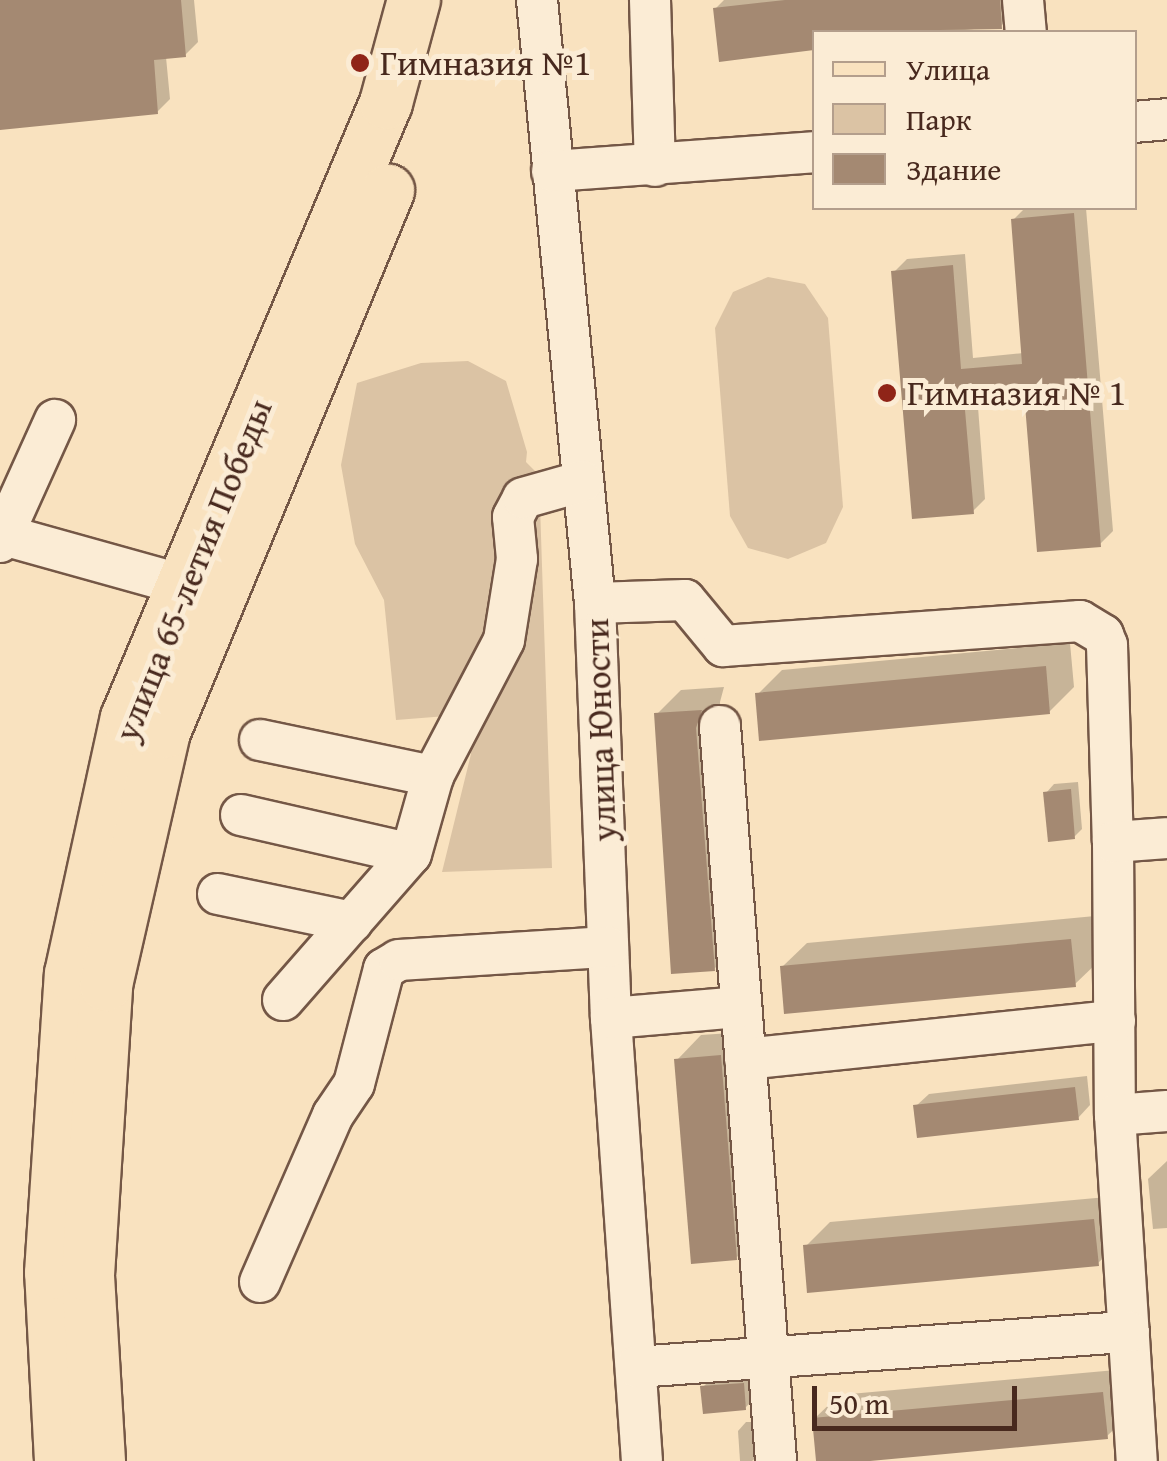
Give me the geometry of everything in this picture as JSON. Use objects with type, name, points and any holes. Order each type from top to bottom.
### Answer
[{"type":"main road","name":"улица 65-летия Победы","points":[[61,1461],[51,1274],[71,974],[127,718],[386,103],[414,0]]},
{"type":"main road","name":"улица 65-летия Победы","points":[[100,1461],[88,1275],[106,985],[164,732],[420,115],[450,0]]},
{"type":"street","name":"улица Юности","points":[[537,0],[595,604],[611,1018],[642,1461]]},
{"type":"street","points":[[650,0],[656,166]]},
{"type":"street","points":[[1023,0],[1026,30]]},
{"type":"street","points":[[1137,122],[1167,119]]},
{"type":"street","points":[[552,171],[812,152]]},
{"type":"street","points":[[55,420],[1,537],[183,585]]},
{"type":"street","points":[[283,1000],[412,854],[433,776],[504,640],[517,559],[513,517],[524,498],[583,481]]},
{"type":"street","points":[[595,604],[684,600],[722,646],[1080,621],[1089,624],[1107,645],[1115,1116],[1137,1461]]},
{"type":"street","points":[[720,726],[776,1461]]},
{"type":"street","points":[[260,740],[433,776]]},
{"type":"street","points":[[240,815],[412,854]]},
{"type":"street","points":[[1113,842],[1167,838]]},
{"type":"street","points":[[218,894],[352,922]]},
{"type":"street","points":[[260,1282],[333,1115],[354,1084],[384,969],[399,960],[608,947]]},
{"type":"street","points":[[611,1018],[739,1006]]},
{"type":"street","points":[[745,1059],[1115,1021]]},
{"type":"street","points":[[1115,1116],[1167,1111]]},
{"type":"street","points":[[636,1367],[1128,1332]]},
{"type":"green space","points":[[768,277],[805,284],[828,318],[843,507],[826,543],[788,559],[748,548],[730,516],[715,328],[733,292]]},
{"type":"green space","points":[[468,361],[506,381],[527,452],[526,462],[539,475],[552,868],[442,872],[471,754],[472,714],[396,720],[384,600],[355,544],[341,465],[357,383],[421,363]]},
{"type":"building","points":[[0,0],[181,0],[186,57],[154,60],[158,114],[0,130]]},
{"type":"building","points":[[785,0],[1000,0],[1002,29],[812,30],[812,50],[719,62],[713,8]]},
{"type":"building","points":[[1074,213],[1101,547],[1037,552],[1025,405],[965,410],[974,514],[912,519],[891,271],[953,265],[961,369],[1022,364],[1011,219]]},
{"type":"building","points":[[1046,666],[1050,714],[759,741],[755,693]]},
{"type":"building","points":[[702,710],[696,728],[715,971],[671,974],[654,713]]},
{"type":"building","points":[[1071,789],[1075,839],[1048,842],[1043,792]]},
{"type":"building","points":[[1071,939],[1076,987],[784,1014],[780,966]]},
{"type":"building","points":[[721,1055],[737,1260],[691,1264],[674,1059]]},
{"type":"building","points":[[1075,1087],[1079,1120],[917,1138],[913,1105]]},
{"type":"building","points":[[1094,1219],[1099,1266],[807,1293],[803,1245]]},
{"type":"building","points":[[744,1383],[746,1410],[703,1414],[700,1386]]},
{"type":"building","points":[[1103,1392],[1108,1439],[870,1461],[816,1461],[812,1418]]},
{"type":"place","name":"Гимназия №1","points":[[360,63]]},
{"type":"place","name":"Гимназия № 1","points":[[887,393]]}]
